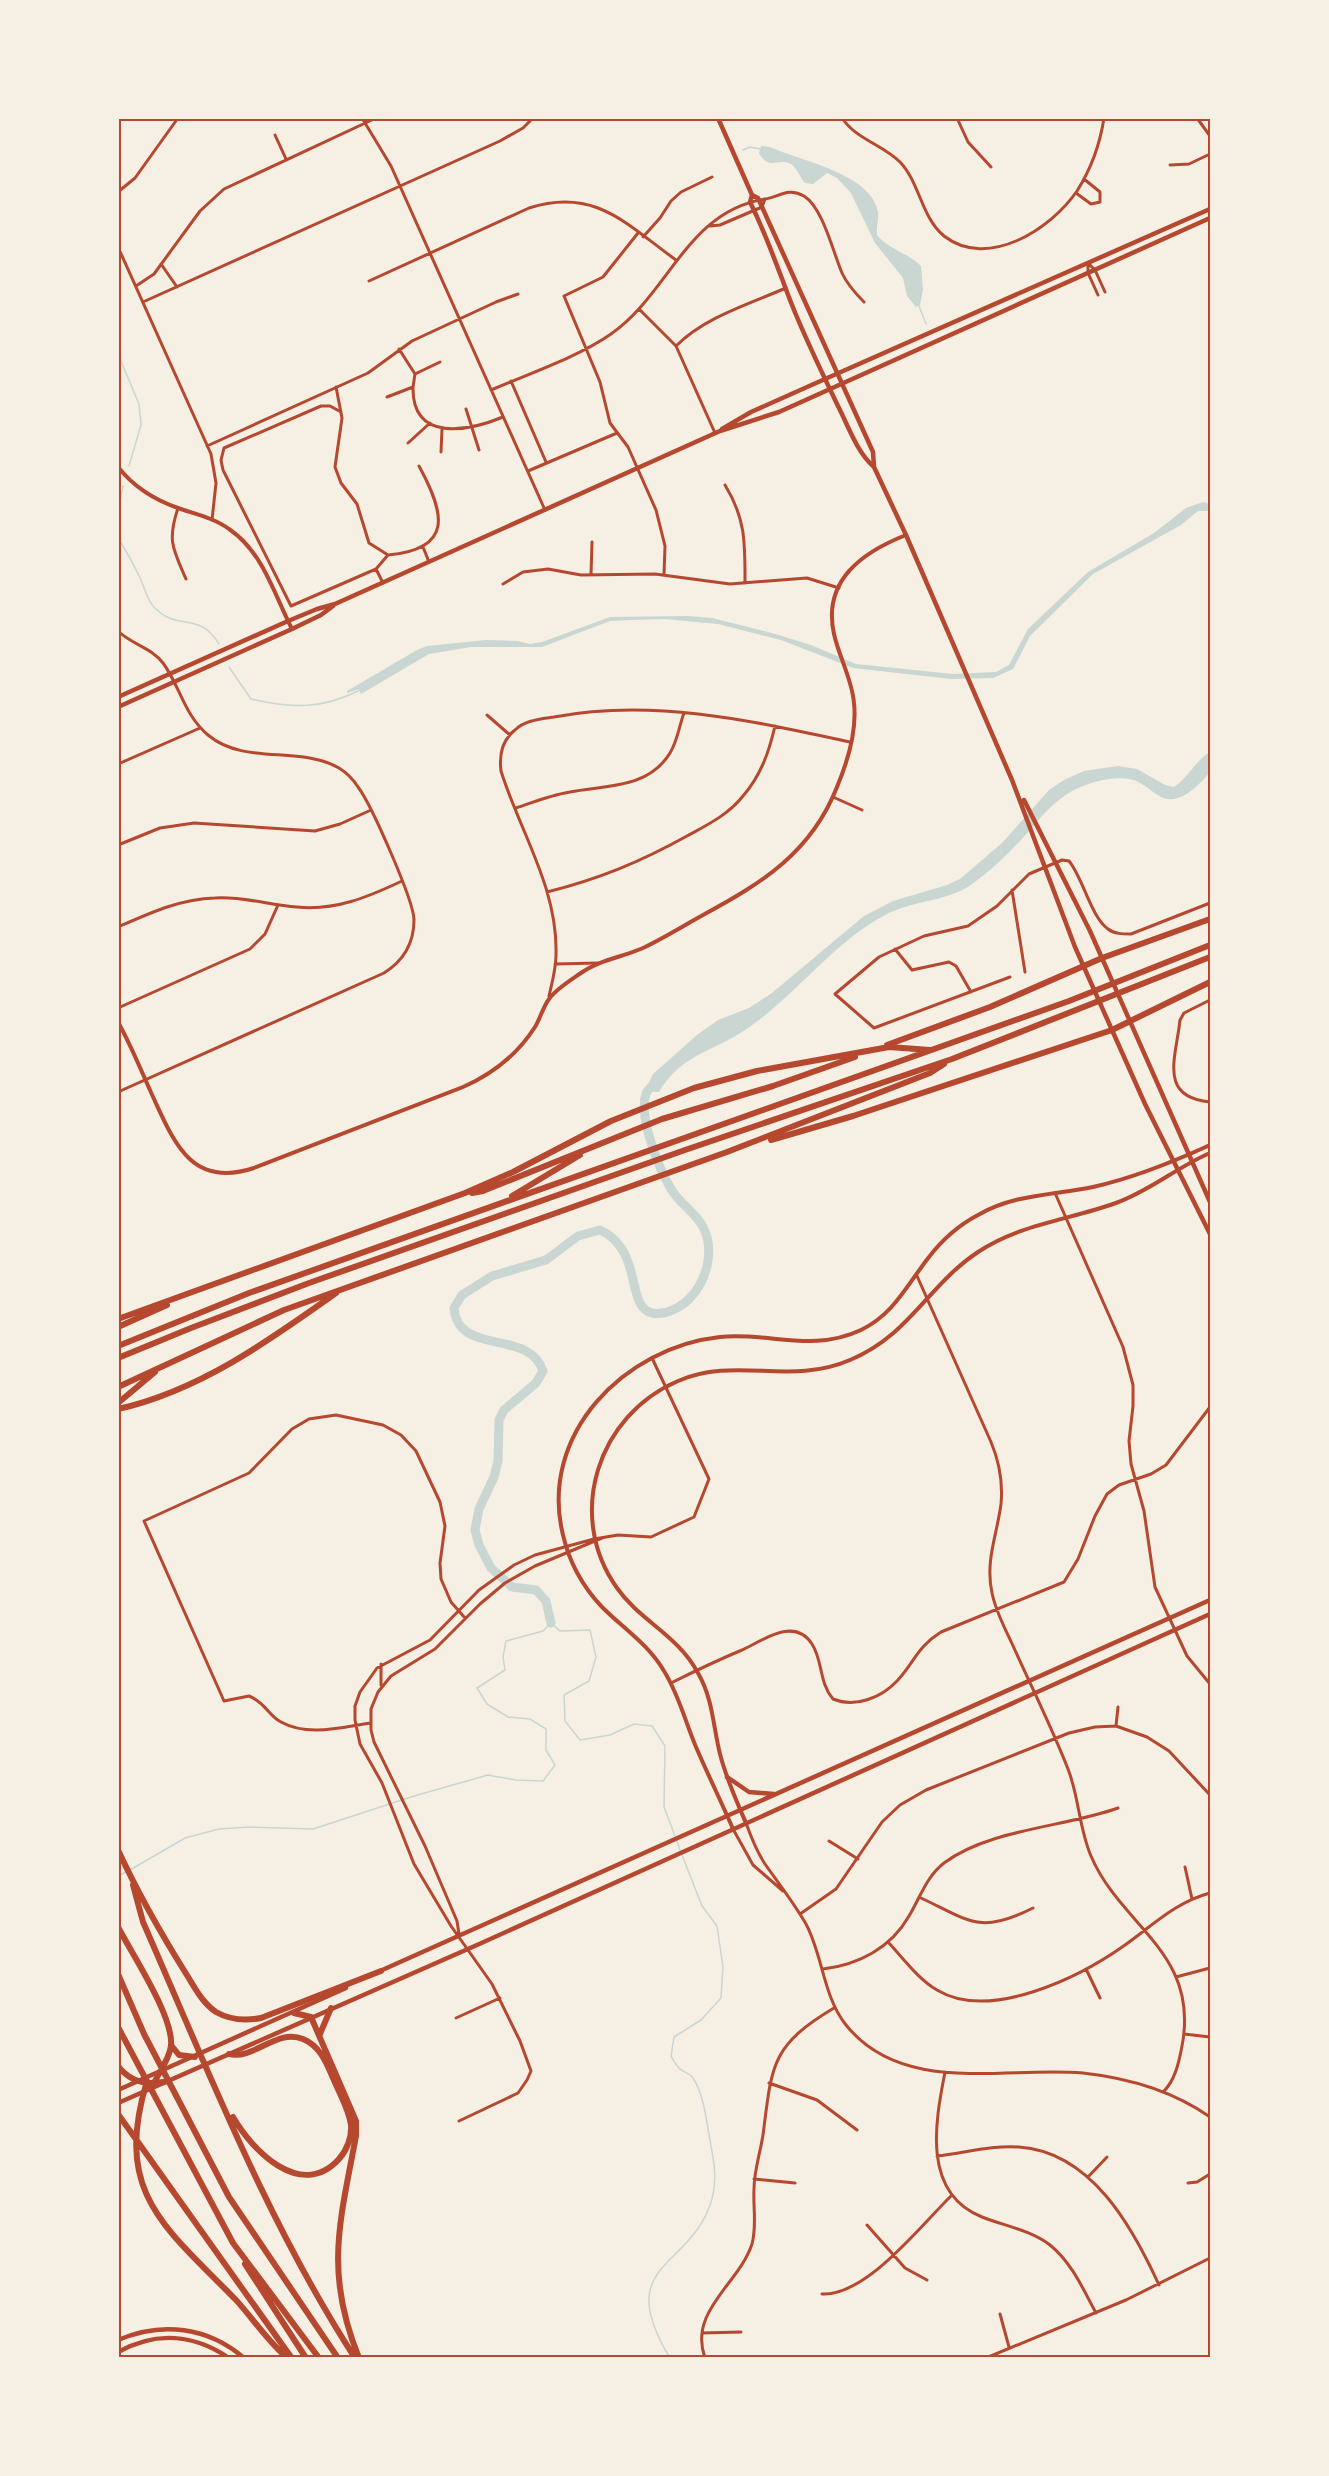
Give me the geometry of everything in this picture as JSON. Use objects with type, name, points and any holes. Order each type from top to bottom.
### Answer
[{"type":"highway","points":[[465,1193],[483,1191],[687,1111],[801,1076],[966,1017],[1102,958],[1210,920]]},
{"type":"highway","points":[[118,1346],[249,1293],[1128,980],[1210,945]]},
{"type":"highway","points":[[118,1358],[274,1296],[616,1174],[952,1059],[1210,957]]},
{"type":"highway","points":[[727,1152],[853,1116],[1112,1030],[1210,982]]},
{"type":"highway","points":[[118,1318],[465,1193],[513,1172],[633,1111],[694,1088],[757,1071],[889,1047],[933,1050]]},
{"type":"highway","points":[[118,1387],[263,1318],[727,1152],[930,1073],[952,1059]]},
{"type":"highway","points":[[498,1204],[604,1143]]},
{"type":"highway","points":[[118,1409],[167,1395],[197,1381],[301,1318],[343,1288]]},
{"type":"highway","points":[[118,1327],[160,1310],[177,1298]]},
{"type":"highway","points":[[118,1403],[162,1366]]},
{"type":"highway","points":[[120,1852],[134,1885],[165,1940],[204,2000],[217,2012],[233,2019],[261,2018],[381,1971]]},
{"type":"highway","points":[[134,1885],[143,1922],[219,2095],[288,2241],[335,2327],[357,2358]]},
{"type":"highway","points":[[118,1927],[159,2003],[171,2045],[179,2055],[195,2057]]},
{"type":"highway","points":[[118,1974],[144,2034],[228,2197],[338,2358]]},
{"type":"highway","points":[[320,2034],[331,2008]]},
{"type":"highway","points":[[294,2013],[311,2018],[320,2034],[356,2121],[356,2136],[339,2231],[337,2259],[344,2315],[357,2358]]},
{"type":"highway","points":[[118,2027],[233,2243],[256,2283],[306,2358]]},
{"type":"highway","points":[[219,2095],[252,2145],[269,2161],[290,2171],[308,2173],[326,2169],[340,2157],[348,2145],[351,2131],[349,2117],[326,2062],[312,2043],[300,2037],[286,2037],[238,2056],[229,2054]]},
{"type":"highway","points":[[171,2045],[159,2073],[149,2085],[137,2119],[136,2157],[140,2177],[157,2215],[175,2237],[289,2358]]},
{"type":"highway","points":[[118,2066],[124,2073],[149,2085],[168,2081]]},
{"type":"highway","points":[[118,2114],[137,2119]]},
{"type":"highway","points":[[118,2114],[289,2358]]},
{"type":"highway","points":[[233,2243],[319,2358]]},
{"type":"main road","points":[[718,118],[752,195],[758,198],[873,452],[874,467]]},
{"type":"main road","points":[[752,195],[750,202],[825,379],[864,457],[874,467],[906,535],[1012,780],[1089,978],[1145,1104],[1210,1234]]},
{"type":"main road","points":[[717,432],[739,418],[1210,208]]},
{"type":"main road","points":[[118,697],[288,621],[336,604],[717,432],[750,422],[841,385],[1210,218]]},
{"type":"main road","points":[[739,418],[750,422]]},
{"type":"main road","points":[[118,707],[292,629],[321,615],[336,604]]},
{"type":"main road","points":[[1012,780],[1040,831],[1108,970],[1210,1202]]},
{"type":"main road","points":[[159,2073],[294,2013],[381,1971],[1210,1600]]},
{"type":"main road","points":[[168,2081],[467,1949],[1210,1614]]},
{"type":"main road","points":[[727,1777],[749,1792],[777,1794]]},
{"type":"main road","points":[[118,2090],[139,2082]]},
{"type":"main road","points":[[118,2103],[149,2085]]},
{"type":"main road","points":[[118,2340],[156,2329],[189,2331],[224,2343],[244,2358]]},
{"type":"main road","points":[[188,2339],[189,2331]]},
{"type":"main road","points":[[118,2352],[153,2338],[170,2337],[188,2339],[209,2346],[229,2358]]},
{"type":"street","points":[[118,192],[135,178],[178,118]]},
{"type":"street","points":[[362,118],[400,186],[544,510]]},
{"type":"street","points":[[136,286],[150,278],[195,217],[213,198],[236,182],[376,118]]},
{"type":"street","points":[[143,302],[513,135],[533,118]]},
{"type":"street","points":[[842,118],[857,135],[899,161],[911,177],[931,219],[944,236],[966,248],[996,248],[1013,242],[1050,220],[1076,193],[1084,179],[1096,154],[1104,118]]},
{"type":"street","points":[[957,118],[968,142],[991,167]]},
{"type":"street","points":[[1197,118],[1210,136]]},
{"type":"street","points":[[276,135],[286,159]]},
{"type":"street","points":[[1170,165],[1189,164],[1210,154]]},
{"type":"street","points":[[644,237],[671,201],[681,192],[712,177]]},
{"type":"street","points":[[1076,193],[1090,204],[1100,202],[1100,192],[1084,179]]},
{"type":"street","points":[[491,390],[585,349],[610,335],[639,309],[676,260],[698,236],[724,213],[758,198],[765,199],[789,192],[811,202],[846,281],[864,302]]},
{"type":"street","points":[[710,226],[720,225],[762,207],[765,199]]},
{"type":"street","points":[[369,281],[529,208],[555,202],[579,202],[605,210],[676,260]]},
{"type":"street","points":[[638,233],[603,277],[564,296],[606,399],[610,423],[625,441],[656,510],[663,533],[664,575]]},
{"type":"street","points":[[118,247],[207,446],[215,469],[216,483],[212,520]]},
{"type":"street","points":[[1088,263],[1095,270],[1104,292]]},
{"type":"street","points":[[1088,263],[1088,273],[1098,295]]},
{"type":"street","points":[[161,264],[177,286]]},
{"type":"street","points":[[675,346],[707,323],[786,288]]},
{"type":"street","points":[[207,446],[368,373],[412,340],[518,294]]},
{"type":"street","points":[[639,309],[675,346],[717,432]]},
{"type":"street","points":[[399,349],[415,374],[413,387],[417,409],[429,423],[442,429],[472,428],[504,417]]},
{"type":"street","points":[[415,374],[440,363]]},
{"type":"street","points":[[511,381],[547,463]]},
{"type":"street","points":[[336,387],[341,412],[336,460],[338,476],[357,504],[369,543],[388,555]]},
{"type":"street","points":[[387,397],[413,387]]},
{"type":"street","points":[[341,412],[330,406],[321,406],[224,448],[221,460],[223,470],[291,606],[376,569],[388,555],[423,548],[433,537],[439,511],[435,496],[419,466]]},
{"type":"street","points":[[466,409],[479,450]]},
{"type":"street","points":[[408,443],[429,423]]},
{"type":"street","points":[[252,425],[257,434]]},
{"type":"street","points":[[441,452],[442,429]]},
{"type":"street","points":[[528,471],[617,433]]},
{"type":"street","points":[[118,467],[144,491],[178,508],[229,528],[251,549],[292,629]]},
{"type":"street","points":[[725,485],[736,503],[744,531],[745,583]]},
{"type":"street","points":[[178,508],[173,523],[171,543],[176,560],[186,579]]},
{"type":"street","points":[[549,999],[583,971],[647,946],[738,896],[772,874],[808,838],[833,797],[850,742],[855,705],[832,621],[838,588],[849,570],[864,555],[906,535]]},
{"type":"street","points":[[591,575],[592,542]]},
{"type":"street","points":[[251,549],[260,544]]},
{"type":"street","points":[[423,548],[429,562]]},
{"type":"street","points":[[376,569],[383,583]]},
{"type":"street","points":[[503,584],[523,572],[537,569],[591,575],[664,575],[710,582],[745,583],[807,578],[838,588]]},
{"type":"street","points":[[118,631],[129,641],[158,657],[185,708],[200,728],[216,741],[241,751],[318,761],[339,768],[360,788],[402,881],[414,915],[409,946],[398,963],[384,973],[118,1092]]},
{"type":"street","points":[[118,1022],[180,1151],[197,1165],[216,1172],[232,1173],[254,1168],[476,1082],[496,1070],[520,1048],[537,1025],[549,999],[555,964],[554,930],[547,892],[536,856],[503,778],[500,762],[503,746],[510,735],[528,722],[574,713],[604,711],[684,713],[722,716],[850,742]]},
{"type":"street","points":[[516,809],[558,794],[624,785],[644,777],[661,764],[671,752],[684,713]]},
{"type":"street","points":[[487,715],[510,735]]},
{"type":"street","points":[[547,892],[591,881],[639,862],[722,816],[742,798],[756,779],[765,762],[775,726]]},
{"type":"street","points":[[118,764],[200,728]]},
{"type":"street","points":[[833,797],[862,810]]},
{"type":"street","points":[[118,845],[160,828],[194,823],[315,831],[340,824],[371,810]]},
{"type":"street","points":[[1010,977],[874,1028],[835,994],[879,957],[924,936],[968,926],[997,906],[1029,874],[1054,863],[1069,861],[1076,869],[1102,922],[1108,929],[1119,933],[1131,934],[1210,903]]},
{"type":"street","points":[[118,927],[168,906],[197,899],[231,898],[312,908],[344,904],[402,881]]},
{"type":"street","points":[[1012,890],[1025,972]]},
{"type":"street","points":[[118,1008],[250,949],[265,934],[278,905]]},
{"type":"street","points":[[895,949],[912,970],[949,962],[956,966],[971,992]]},
{"type":"street","points":[[555,964],[600,963]]},
{"type":"street","points":[[1210,1000],[1184,1013],[1180,1020],[1174,1078],[1185,1096],[1210,1102]]},
{"type":"street","points":[[783,1891],[753,1865],[733,1829],[696,1747],[671,1683],[648,1649],[594,1597],[580,1578],[567,1550],[560,1520],[560,1490],[564,1462],[585,1414],[627,1373],[652,1358],[691,1343],[718,1337],[761,1337],[803,1343],[849,1335],[869,1326],[886,1313],[900,1299],[930,1255],[946,1238],[975,1216],[1010,1201],[1110,1183],[1190,1155],[1210,1145]]},
{"type":"street","points":[[1210,1153],[1126,1199],[1023,1229],[986,1246],[953,1271],[908,1322],[889,1338],[846,1362],[798,1373],[714,1371],[692,1376],[665,1387],[634,1409],[618,1428],[605,1448],[596,1471],[592,1498],[595,1541],[608,1575],[624,1598],[640,1614],[672,1638],[697,1670],[712,1707],[720,1756],[727,1777],[759,1854],[800,1914],[814,1942],[835,2007],[857,2037],[881,2055],[914,2066],[945,2072],[1082,2073],[1129,2081],[1184,2101],[1210,2118]]},
{"type":"street","points":[[1055,1193],[1123,1347],[1131,1373],[1134,1398],[1129,1441],[1131,1464],[1144,1512],[1155,1587],[1187,1656],[1210,1684]]},
{"type":"street","points":[[917,1276],[991,1442],[998,1465],[1001,1503],[990,1560],[995,1608],[1069,1770],[1086,1844],[1102,1876],[1160,1947],[1176,1977],[1183,2005],[1184,2034],[1177,2066],[1169,2086],[1163,2092]]},
{"type":"street","points":[[459,2121],[518,2093],[528,2080],[531,2071],[500,1998],[419,1872],[387,1796],[360,1744],[355,1725],[355,1706],[360,1692],[372,1673],[381,1664],[424,1644],[473,1595],[502,1571],[520,1562],[567,1550],[603,1537],[651,1537],[691,1519],[709,1484],[709,1479],[652,1358]]},
{"type":"street","points":[[671,1683],[770,1635],[790,1631],[806,1637],[812,1644],[819,1661],[824,1687],[833,1699],[860,1702],[891,1687],[913,1657],[932,1638],[995,1608],[1012,1604],[1064,1582],[1078,1559],[1095,1516],[1107,1494],[1119,1485],[1166,1465],[1210,1407]]},
{"type":"street","points":[[370,1723],[326,1729],[300,1729],[279,1721],[265,1705],[249,1696],[224,1701],[144,1521],[249,1473],[292,1429],[314,1417],[336,1415],[383,1425],[401,1435],[416,1451],[443,1510],[445,1526],[440,1563],[441,1579],[446,1594],[465,1618]]},
{"type":"street","points":[[459,1936],[457,1922],[425,1846],[374,1742],[370,1723],[373,1704],[381,1686],[397,1671],[435,1649],[465,1618],[505,1583],[567,1550]]},
{"type":"street","points":[[381,1664],[381,1686]]},
{"type":"street","points":[[1206,1679],[1210,1676]]},
{"type":"street","points":[[1116,1726],[1118,1707]]},
{"type":"street","points":[[800,1914],[836,1888],[882,1822],[900,1805],[916,1795],[1054,1738],[1082,1729],[1116,1726],[1148,1737],[1160,1744],[1210,1795]]},
{"type":"street","points":[[823,1970],[865,1958],[888,1942],[901,1928],[935,1871],[954,1857],[1005,1837],[1118,1808]]},
{"type":"street","points":[[829,1841],[858,1859]]},
{"type":"street","points":[[1185,1867],[1192,1899]]},
{"type":"street","points":[[888,1942],[928,1984],[939,1991],[959,1998],[981,2000],[1008,1998],[1048,1986],[1086,1969],[1108,1956],[1169,1911],[1210,1893]]},
{"type":"street","points":[[919,1897],[981,1924],[1006,1921],[1033,1908]]},
{"type":"street","points":[[1176,1977],[1210,1968]]},
{"type":"street","points":[[1086,1969],[1100,1998]]},
{"type":"street","points":[[456,2018],[500,1998]]},
{"type":"street","points":[[705,2358],[701,2346],[703,2324],[708,2311],[740,2268],[751,2246],[755,2227],[754,2179],[769,2083],[774,2066],[788,2044],[812,2021],[835,2007]]},
{"type":"street","points":[[1184,2034],[1210,2037]]},
{"type":"street","points":[[945,2072],[935,2145],[942,2179],[952,2195],[962,2205],[980,2216],[1028,2233],[1051,2246],[1069,2266],[1096,2313]]},
{"type":"street","points":[[769,2083],[817,2100],[857,2130]]},
{"type":"street","points":[[937,2156],[1003,2147],[1029,2148],[1057,2156],[1089,2177],[1131,2234],[1159,2285]]},
{"type":"street","points":[[1089,2177],[1107,2157]]},
{"type":"street","points":[[1188,2183],[1197,2182],[1210,2174]]},
{"type":"street","points":[[754,2179],[795,2183]]},
{"type":"street","points":[[822,2294],[837,2294],[851,2288],[912,2238],[952,2195]]},
{"type":"street","points":[[867,2225],[892,2256],[911,2273],[927,2280]]},
{"type":"street","points":[[986,2358],[1159,2285],[1210,2258]]},
{"type":"street","points":[[1000,2314],[1009,2347]]},
{"type":"street","points":[[702,2333],[741,2332]]},
{"type":"shaded area","points":[[761,146],[770,147],[833,170],[862,187],[873,199],[878,212],[877,235],[921,266],[923,290],[920,305],[916,307],[907,296],[903,278],[875,243],[851,193],[837,178],[827,173],[813,184],[805,183],[791,164],[766,161],[759,153]]},
{"type":"shaded area","points":[[1203,502],[1210,504],[1210,511],[1198,511],[1181,525],[1093,574],[1030,636],[1013,669],[993,678],[951,679],[853,668],[781,640],[718,624],[665,619],[610,621],[542,647],[471,647],[429,654],[361,694],[359,689],[347,693],[427,646],[486,640],[517,641],[530,644],[542,642],[610,617],[712,618],[811,645],[856,664],[953,674],[996,672],[1009,665],[1028,629],[1088,572],[1154,533],[1186,508]]},
{"type":"shaded area","points":[[1210,752],[1210,772],[1188,793],[1175,799],[1161,797],[1138,782],[1122,778],[1099,781],[1072,791],[1050,808],[1008,853],[972,884],[941,898],[897,909],[867,926],[830,955],[761,1018],[742,1032],[686,1062],[659,1092],[645,1091],[653,1074],[697,1035],[718,1020],[749,1008],[772,993],[864,916],[893,901],[960,879],[1003,842],[1049,790],[1064,780],[1084,771],[1118,766],[1137,769],[1165,785],[1174,787]]},
{"type":"waterway","points":[[743,150],[750,147],[760,149]]},
{"type":"waterway","points":[[919,306],[926,324]]},
{"type":"waterway","points":[[118,354],[139,404],[141,425],[129,466]]},
{"type":"waterway","points":[[118,510],[123,486]]},
{"type":"waterway","points":[[118,527],[119,538]]},
{"type":"waterway","points":[[118,538],[153,606],[172,619],[204,628],[219,644]]},
{"type":"waterway","points":[[229,667],[251,699],[266,702],[293,705],[319,704],[360,690]]},
{"type":"waterway","points":[[551,1623],[546,1601],[536,1590],[512,1587],[491,1568],[479,1545],[475,1530],[479,1509],[494,1477],[498,1461],[499,1420],[504,1410],[536,1383],[543,1371],[535,1358],[524,1350],[480,1338],[468,1332],[458,1323],[454,1308],[462,1295],[492,1276],[546,1260],[578,1236],[600,1230],[614,1239],[623,1251],[644,1309],[657,1314],[667,1312],[689,1299],[705,1274],[709,1255],[707,1236],[700,1222],[671,1189],[651,1142],[644,1104],[647,1093],[654,1084]]},
{"type":"waterway","points":[[130,1870],[185,1838],[219,1829],[250,1827],[313,1829],[488,1775],[516,1780],[543,1781],[555,1765],[546,1750],[546,1729],[530,1719],[508,1717],[487,1704],[477,1688],[505,1670],[503,1657],[506,1641],[543,1631],[551,1623],[560,1631],[590,1630],[596,1657],[589,1681],[564,1695],[565,1721],[580,1740],[610,1735],[634,1724],[652,1726],[665,1746],[664,1807],[675,1836]]},
{"type":"waterway","points":[[677,1841],[680,1850]]},
{"type":"waterway","points":[[670,2358],[654,2326],[649,2302],[652,2284],[661,2269],[689,2240],[702,2222],[712,2199],[715,2175],[699,2091],[692,2076],[680,2069],[671,2056],[674,2037],[701,2020],[721,1998],[723,1967],[717,1926],[702,1906],[682,1855]]},
{"type":"waterway","points":[[118,1876],[126,1872]]}]
